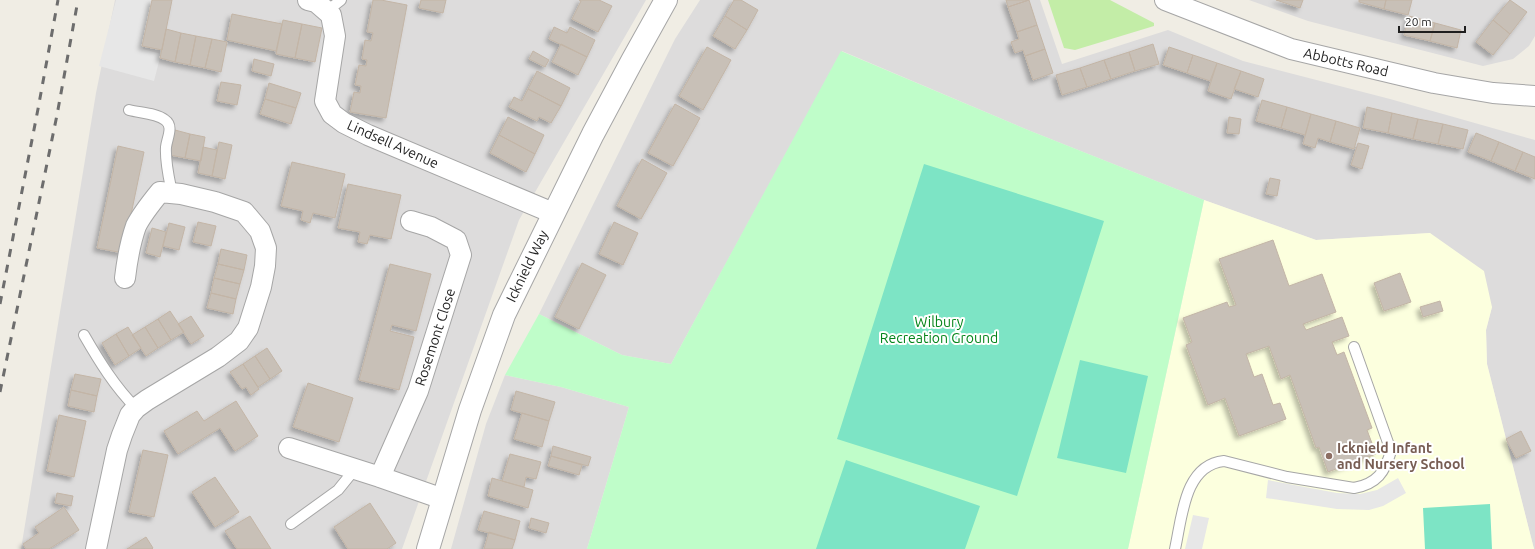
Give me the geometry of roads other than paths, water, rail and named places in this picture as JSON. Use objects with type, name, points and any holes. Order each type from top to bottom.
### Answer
[{"type":"street","name":"Lindsell Avenue","points":[[308,0],[334,6],[331,15],[336,36],[325,101],[332,114],[344,123],[368,135],[553,213]]},
{"type":"street","name":"Icknield Way","points":[[428,549],[470,410],[504,315],[553,213],[632,61],[666,0]]},
{"type":"street","name":"Abbotts Road","points":[[1165,0],[1291,49],[1434,83],[1493,93],[1535,96]]},
{"type":"street","points":[[96,549],[122,435],[130,415],[136,408],[147,400],[218,357],[238,341],[248,328],[265,266],[266,248],[260,231],[244,212],[215,202],[181,194],[160,192],[146,209],[137,226],[129,251],[124,278]]},
{"type":"street","name":"Rosemont Close","points":[[380,477],[418,391],[461,255],[456,240],[431,227],[411,221]]},
{"type":"street","points":[[288,448],[380,477],[443,499]]},
{"type":"lane","points":[[129,110],[158,117],[166,121],[170,128],[166,146],[166,167],[172,193]]},
{"type":"lane","points":[[84,335],[123,395],[136,408]]},
{"type":"lane","points":[[1175,549],[1186,496],[1191,484],[1197,475],[1203,470],[1218,462],[1224,461],[1286,477],[1354,488],[1365,486],[1376,480],[1383,471],[1391,451],[1354,347]]},
{"type":"lane","points":[[291,524],[338,490],[355,469]]},
{"type":"railway","points":[[0,304],[58,0]]},
{"type":"railway","points":[[0,392],[57,115],[78,0]]},
{"type":"place","name":"Icknield Infant and Nursery School","points":[[1329,456]]},
{"type":"park label","name":"Wilbury Recreation Ground","points":[[939,330]]}]
